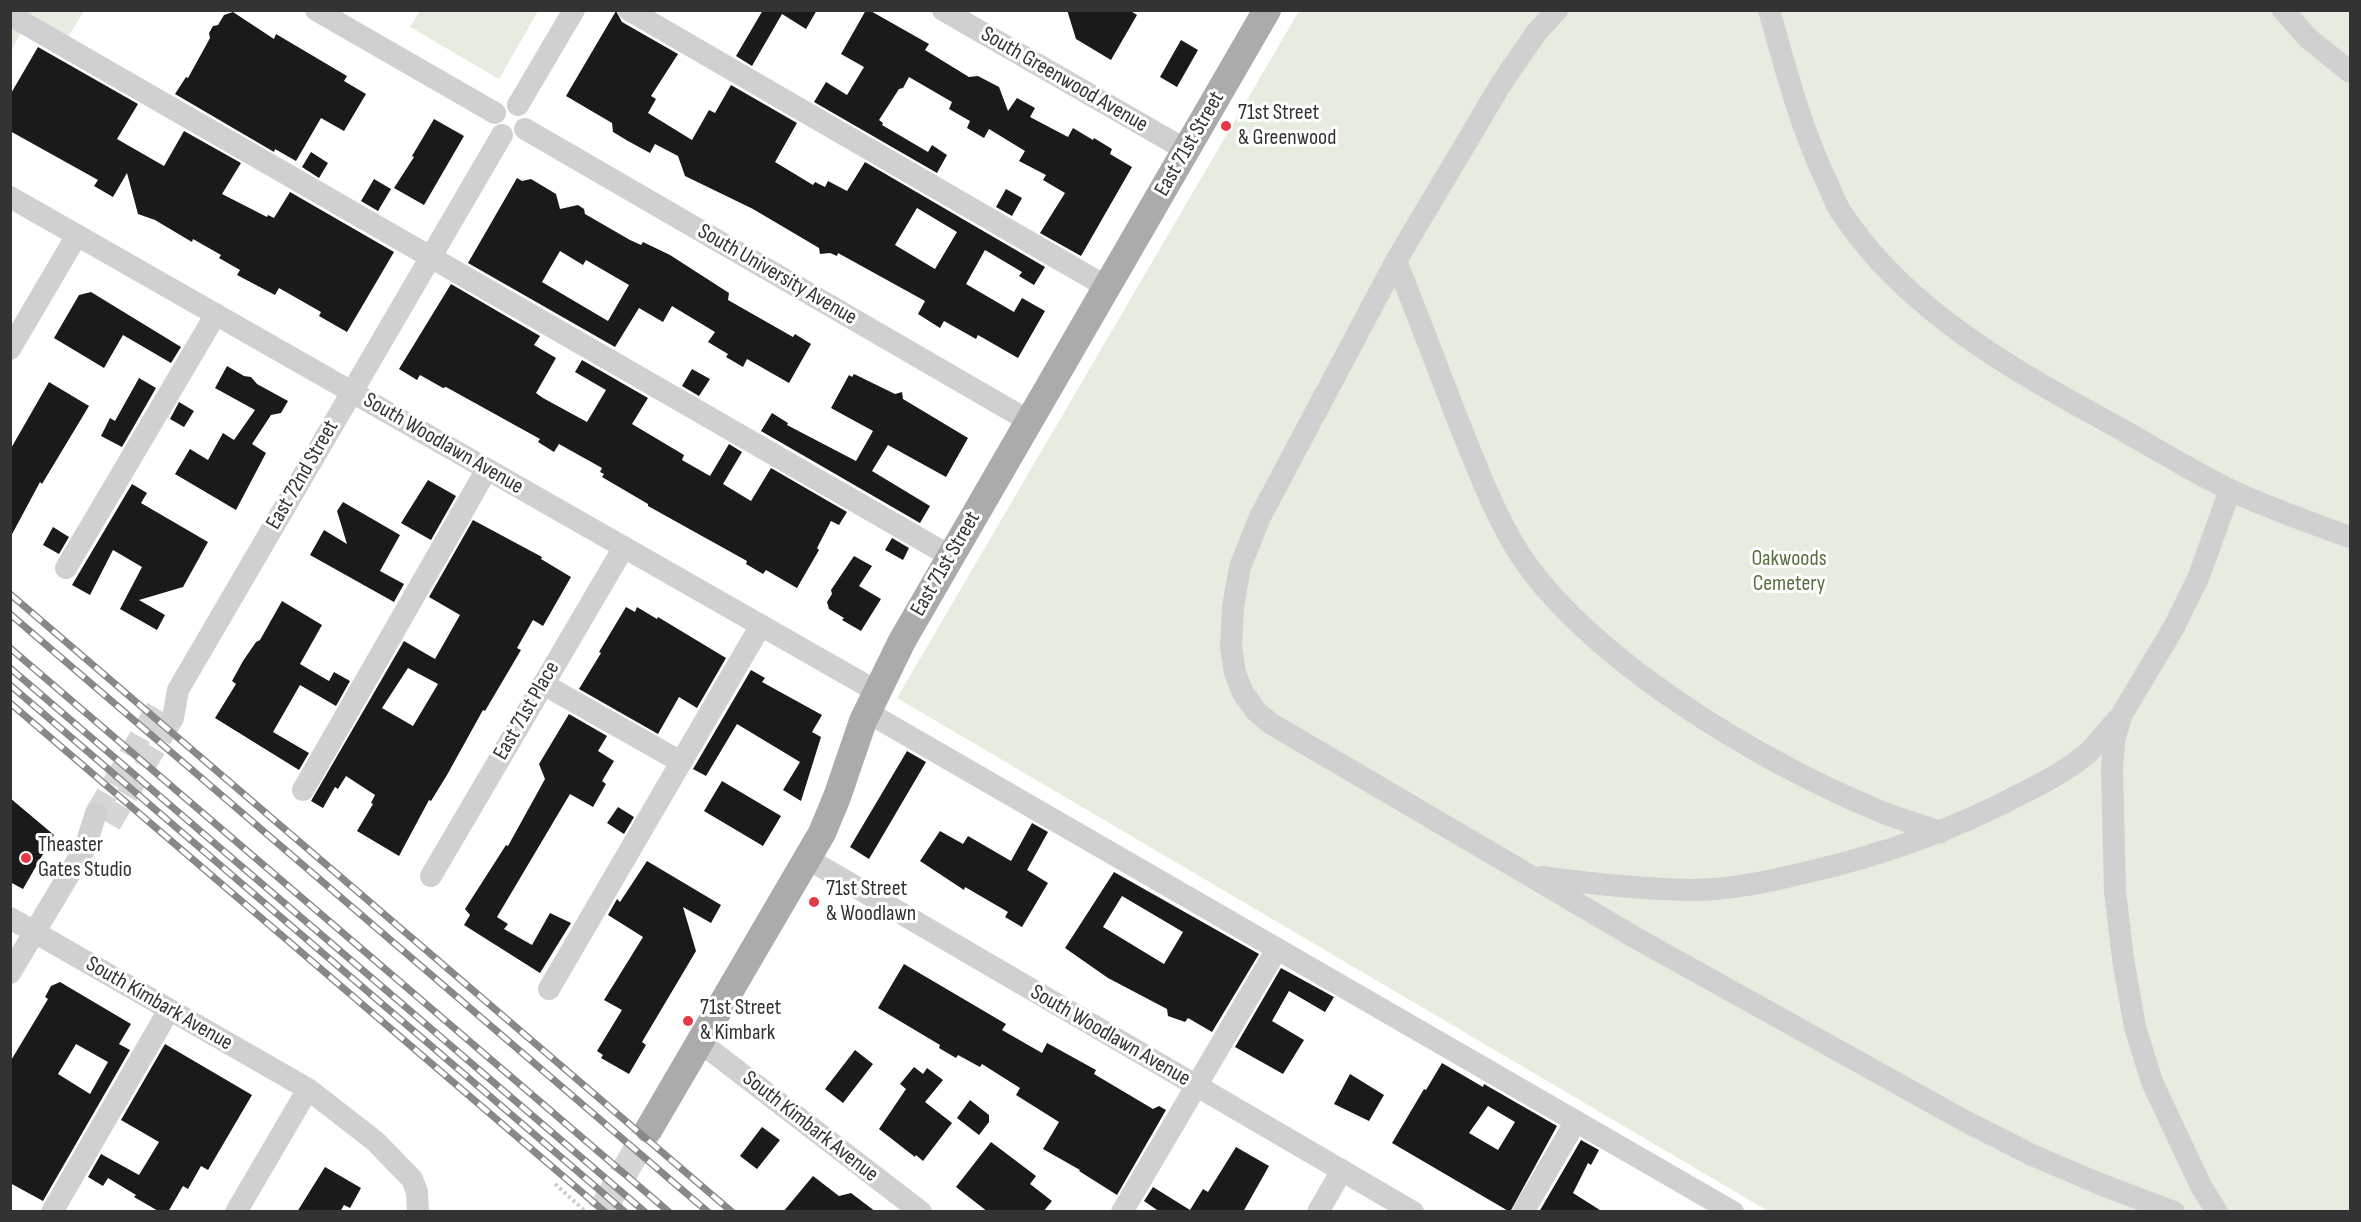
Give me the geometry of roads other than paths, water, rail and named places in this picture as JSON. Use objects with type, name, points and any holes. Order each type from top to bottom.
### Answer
[{"type":"main road","name":"East 71st Street","points":[[649,1129],[808,860],[837,797],[871,701],[902,641],[1186,150],[1263,12]]},
{"type":"street","points":[[316,10],[495,113]]},
{"type":"street","points":[[518,105],[574,10]]},
{"type":"street","points":[[629,10],[1107,287]]},
{"type":"street","name":"South Greenwood Avenue","points":[[943,10],[1186,150]]},
{"type":"street","points":[[1557,10],[1536,33],[1501,84],[1396,261],[1270,497],[1240,567],[1233,608],[1232,646],[1235,673],[1243,693],[1256,711],[1270,723],[1636,938],[1963,1120],[2032,1155],[2174,1212]]},
{"type":"street","points":[[1769,10],[1789,81],[1813,152],[1841,213],[1879,264],[1930,308],[1993,356],[2052,391],[2230,490],[2350,537]]},
{"type":"street","points":[[2283,10],[2308,38],[2350,72]]},
{"type":"street","points":[[10,15],[951,556]]},
{"type":"street","points":[[505,104],[518,105],[526,113],[525,129],[517,136],[502,135],[493,123],[495,113],[505,104]]},
{"type":"street","name":"South University Avenue","points":[[525,129],[1029,421]]},
{"type":"street","name":"East 72nd Street","points":[[165,712],[502,135]]},
{"type":"street","name":"South Woodlawn Avenue","points":[[10,197],[761,625],[871,701],[1277,949],[1733,1212]]},
{"type":"street","points":[[10,349],[77,235]]},
{"type":"street","points":[[1396,261],[1479,472],[1503,523],[1517,550],[1570,613],[1610,650],[1664,690],[1726,731],[1799,774],[1841,794],[1879,811],[1941,832]]},
{"type":"street","points":[[66,568],[216,314]]},
{"type":"street","points":[[303,790],[487,469]]},
{"type":"street","points":[[1532,876],[1589,884],[1693,890],[1738,886],[1835,866],[1893,850],[1941,832],[2056,776],[2089,751],[2122,714],[2174,627],[2194,586],[2230,490]]},
{"type":"street","name":"East 71st Place","points":[[431,876],[624,547]]},
{"type":"street","points":[[549,989],[761,625]]},
{"type":"street","points":[[543,684],[681,762]]},
{"type":"street","points":[[2122,714],[2114,740],[2112,769],[2115,891],[2123,959],[2135,1027],[2152,1082],[2201,1186],[2217,1212]]},
{"type":"street","points":[[10,974],[103,818]]},
{"type":"street","name":"South Woodlawn Avenue","points":[[808,860],[1413,1212]]},
{"type":"street","name":"South Kimbark Avenue","points":[[10,918],[308,1089],[375,1141],[412,1179],[417,1192],[418,1212]]},
{"type":"street","points":[[1122,1212],[1277,949]]},
{"type":"street","points":[[52,1212],[169,1010]]},
{"type":"street","name":"South Kimbark Avenue","points":[[700,1042],[921,1212]]},
{"type":"street","points":[[236,1212],[308,1089]]},
{"type":"street","points":[[1523,1212],[1576,1121]]},
{"type":"street","points":[[1318,1212],[1342,1170]]},
{"type":"tunnel","points":[[96,813],[158,706]]},
{"type":"tunnel","points":[[110,824],[173,718]]},
{"type":"tunnel","points":[[601,1212],[649,1129]]},
{"type":"railway","points":[[10,594],[732,1212]]},
{"type":"railway","points":[[10,614],[708,1212]]},
{"type":"railway","points":[[10,648],[669,1212]]},
{"type":"railway","points":[[10,668],[645,1212]]},
{"type":"railway","points":[[10,685],[625,1212]]},
{"type":"railway","points":[[10,703],[605,1212]]},
{"type":"place","name":"71st Street & Greenwood","points":[[1226,126]]},
{"type":"place","name":"Theaster Gates Studio","points":[[26,858]]},
{"type":"place","name":"71st Street & Woodlawn","points":[[814,902]]},
{"type":"place","name":"71st Street & Kimbark","points":[[688,1021]]},
{"type":"park label","name":"Oakwoods Cemetery","points":[[1789,572]]}]
